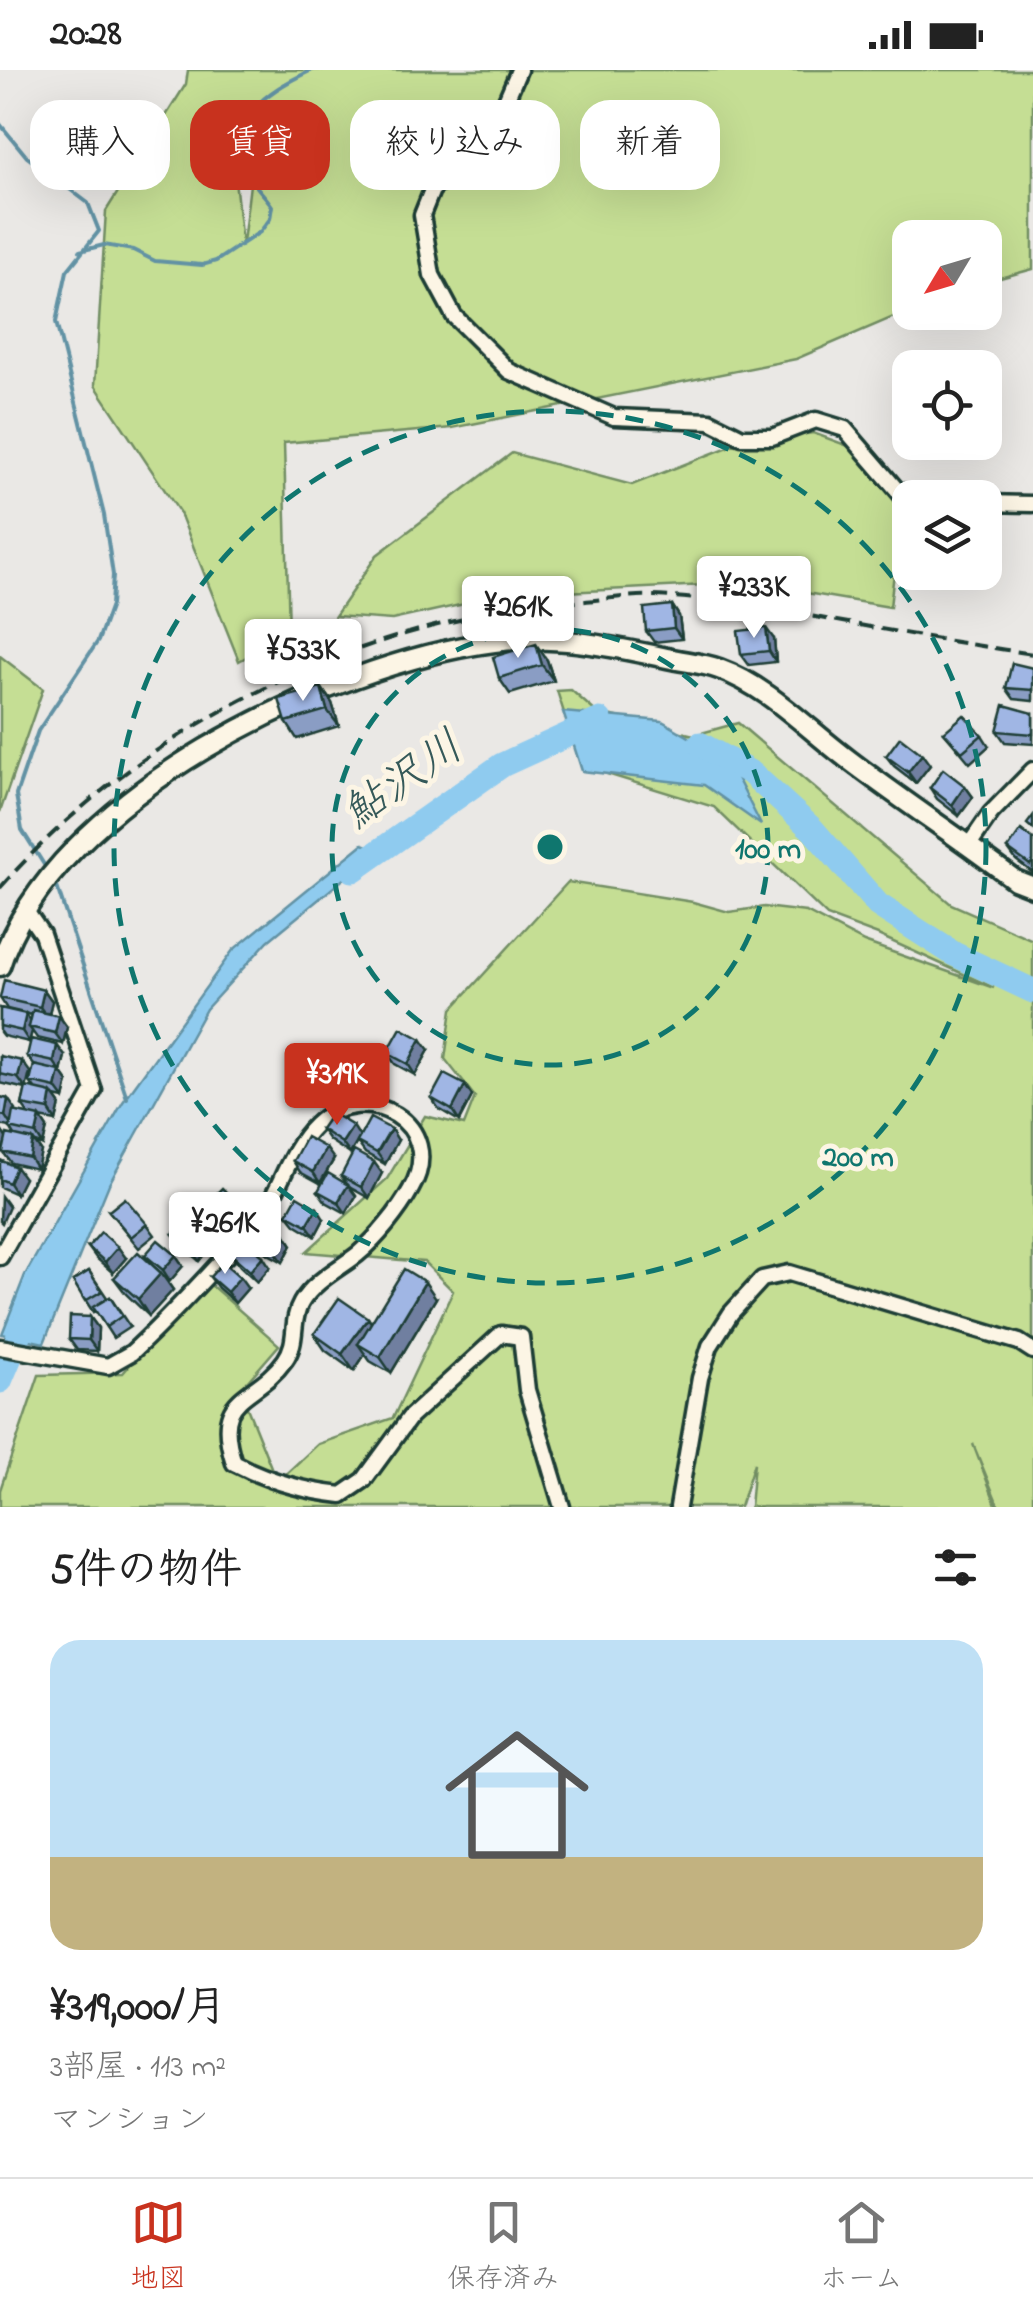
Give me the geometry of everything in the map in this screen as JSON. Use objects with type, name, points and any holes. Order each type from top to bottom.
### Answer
[{"type":"street","points":[[520,70],[495,126],[467,159],[432,190],[422,215],[432,275],[454,316],[509,370],[614,417],[710,421],[742,437],[772,437],[816,420],[845,429],[892,483]]},
{"type":"street","points":[[1002,503],[1033,504]]},
{"type":"street","points":[[0,966],[26,912],[64,858],[104,820],[163,776],[306,697],[367,674],[452,648],[544,638],[614,647],[718,668],[761,690],[850,761],[1015,880],[1033,887]]},
{"type":"street","points":[[968,845],[991,813],[1033,770]]},
{"type":"street","points":[[0,1257],[94,1090],[42,934],[26,912]]},
{"type":"street","points":[[0,1348],[108,1366],[151,1334],[260,1220],[309,1131],[327,1114],[352,1103],[392,1111],[411,1127],[418,1142],[419,1164],[412,1188],[361,1252],[321,1281],[301,1303],[294,1321],[295,1340],[284,1362],[233,1404],[226,1436],[234,1462],[254,1474],[311,1491],[342,1495],[364,1480],[410,1417],[501,1334],[521,1337],[527,1390],[562,1507]]},
{"type":"street","points":[[678,1507],[700,1378],[710,1346],[731,1313],[762,1279],[788,1273],[1018,1342],[1033,1352]]},
{"type":"green space","points":[[188,70],[1033,70],[1033,269],[1002,277],[1002,220],[892,220],[892,318],[796,359],[452,428],[284,443],[289,633],[239,661],[180,513],[95,385],[106,211],[119,190],[170,190],[170,109],[186,84]]},
{"type":"green space","points":[[813,433],[862,451],[892,491],[890,607],[746,583],[505,595],[392,620],[335,616],[377,555],[512,453],[632,485],[736,444]]},
{"type":"green space","points":[[0,656],[43,689],[0,812]]},
{"type":"green space","points":[[571,690],[596,712],[694,735],[738,723],[951,904],[1033,940],[1033,1507],[999,1507],[973,1444],[997,1507],[750,1507],[754,1463],[740,1507],[0,1507],[0,1490],[39,1375],[123,1373],[204,1279],[279,1345],[240,1390],[277,1482],[318,1444],[393,1418],[453,1291],[424,1262],[306,1252],[387,1179],[425,1116],[464,1125],[475,1097],[445,1059],[452,1009],[568,882],[693,902],[729,912],[764,907],[806,912],[864,942],[994,988],[827,916],[714,807],[581,766],[557,691]]},
{"type":"water","points":[[563,712],[662,721],[728,760],[761,825],[704,785],[582,771]]},
{"type":"water","points":[[363,844],[379,850],[268,941],[206,1009],[109,1184],[44,1343],[2,1334],[25,1275],[123,1102],[233,950]]},
{"type":"building","points":[[672,605],[674,628],[646,631],[644,608]]},
{"type":"building","points":[[766,628],[769,651],[741,654],[738,631]]},
{"type":"building","points":[[536,644],[542,665],[499,678],[493,657]]},
{"type":"building","points":[[1012,663],[1033,668],[1033,690],[1006,688]]},
{"type":"building","points":[[321,687],[327,710],[286,722],[279,699]]},
{"type":"building","points":[[1004,705],[1033,713],[1033,734],[997,731]]},
{"type":"building","points":[[964,715],[982,735],[962,752],[944,732]]},
{"type":"building","points":[[900,737],[922,754],[908,772],[886,756]]},
{"type":"building","points":[[943,769],[965,786],[952,805],[930,788]]},
{"type":"building","points":[[1021,830],[1033,839],[1030,865],[1008,849]]},
{"type":"building","points":[[4,980],[44,990],[40,1007],[0,998]]},
{"type":"building","points":[[0,1008],[26,1014],[22,1031],[0,1026]]},
{"type":"building","points":[[33,1010],[59,1016],[55,1033],[29,1027]]},
{"type":"building","points":[[401,1028],[421,1039],[408,1064],[387,1053]]},
{"type":"building","points":[[31,1039],[57,1045],[54,1062],[27,1056]]},
{"type":"building","points":[[0,1056],[22,1061],[18,1078],[0,1074]]},
{"type":"building","points":[[34,1065],[60,1071],[56,1088],[30,1082]]},
{"type":"building","points":[[444,1074],[465,1085],[452,1110],[431,1098]]},
{"type":"building","points":[[26,1087],[52,1093],[49,1110],[22,1105]]},
{"type":"building","points":[[0,1097],[8,1099],[5,1116],[0,1115]]},
{"type":"building","points":[[13,1111],[40,1117],[36,1134],[10,1128]]},
{"type":"building","points":[[332,1113],[353,1126],[342,1143],[321,1129]]},
{"type":"building","points":[[370,1118],[391,1129],[377,1153],[357,1142]]},
{"type":"building","points":[[7,1134],[33,1140],[30,1158],[3,1152]]},
{"type":"building","points":[[306,1137],[326,1148],[313,1172],[293,1161]]},
{"type":"building","points":[[354,1151],[374,1162],[361,1187],[341,1176]]},
{"type":"building","points":[[0,1160],[16,1167],[9,1183],[0,1179]]},
{"type":"building","points":[[328,1173],[348,1185],[338,1202],[318,1191]]},
{"type":"building","points":[[222,1188],[239,1205],[218,1228],[200,1210]]},
{"type":"building","points":[[297,1196],[317,1208],[307,1225],[287,1214]]},
{"type":"building","points":[[125,1198],[147,1224],[131,1237],[109,1211]]},
{"type":"building","points":[[186,1220],[204,1235],[191,1250],[173,1234]]},
{"type":"building","points":[[265,1223],[285,1234],[275,1251],[255,1240]]},
{"type":"building","points":[[101,1232],[118,1247],[105,1262],[88,1247]]},
{"type":"building","points":[[158,1240],[176,1255],[163,1270],[145,1255]]},
{"type":"building","points":[[245,1241],[263,1256],[250,1271],[232,1255]]},
{"type":"building","points":[[138,1252],[161,1273],[138,1299],[114,1278]]},
{"type":"building","points":[[223,1262],[240,1277],[227,1292],[210,1277]]},
{"type":"building","points":[[404,1269],[425,1282],[380,1357],[358,1344]]},
{"type":"building","points":[[89,1271],[102,1291],[85,1301],[73,1281]]},
{"type":"building","points":[[110,1297],[122,1316],[106,1327],[93,1307]]},
{"type":"building","points":[[339,1298],[368,1318],[342,1354],[314,1334]]},
{"type":"building","points":[[70,1316],[90,1317],[89,1340],[69,1339]]},
{"type":"waterway","points":[[80,251],[104,245],[133,250],[155,261],[202,265],[216,261],[260,232],[270,219],[272,206],[251,179],[243,155],[246,123],[265,98],[312,70]]},
{"type":"waterway","points":[[0,124],[27,157],[88,203],[99,231],[67,271],[56,322],[104,515],[113,575],[111,605],[98,641],[38,731],[16,795],[22,830],[48,871]]},
{"type":"waterway","name":"鮎沢川","points":[[353,870],[502,765],[600,720]]},
{"type":"waterway","name":"鮎沢川","points":[[700,744],[751,773],[812,829],[878,905],[954,954],[1033,991]]},
{"type":"waterway","points":[[56,884],[127,1098]]},
{"type":"waterway","name":"鮎沢川","points":[[0,1381],[31,1307]]},
{"type":"railway","points":[[0,888],[57,829],[120,777],[188,730],[261,690],[336,657],[415,631],[495,613],[623,597],[677,597],[753,606],[1033,654]]}]
